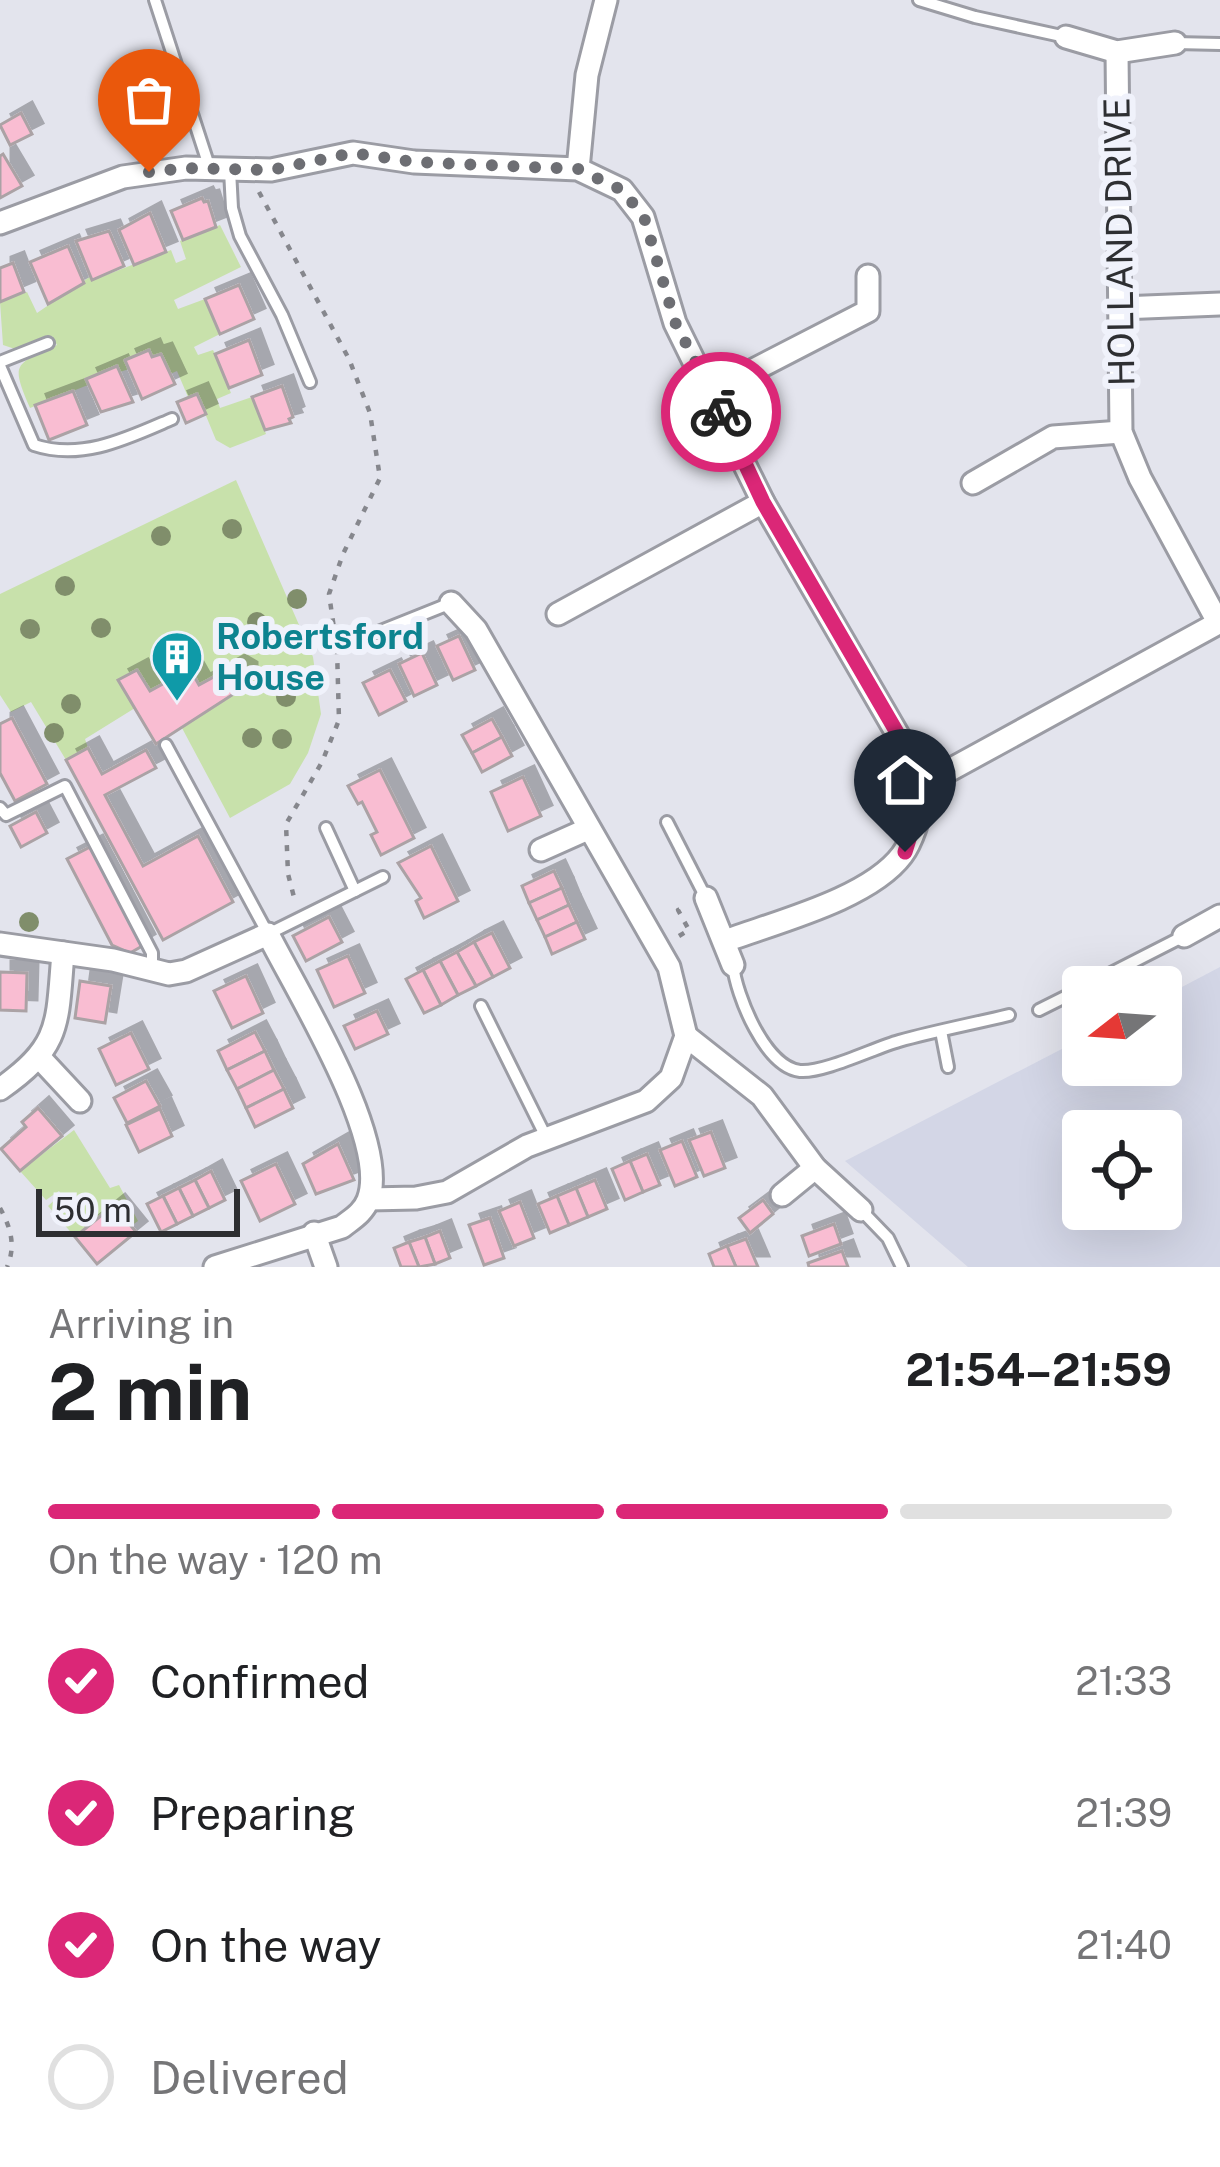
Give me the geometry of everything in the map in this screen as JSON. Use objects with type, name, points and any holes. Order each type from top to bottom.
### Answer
[{"type":"street","points":[[578,169],[587,75],[606,0]]},
{"type":"street","points":[[1066,37],[1117,52],[1175,43]]},
{"type":"street","name":"HOLLAND DRIVE","points":[[929,775],[948,770],[1219,622],[1140,478],[1121,431],[1117,52]]},
{"type":"street","points":[[0,224],[123,177],[186,168],[271,170],[353,153],[414,162],[578,169],[622,190],[644,217],[675,322],[763,502],[913,760],[929,775],[905,852],[886,872],[856,890],[725,941]]},
{"type":"street","points":[[711,392],[868,311],[868,276]]},
{"type":"street","points":[[1121,308],[1220,304]]},
{"type":"street","name":"HOLLAND DRIVE","points":[[973,483],[1053,437],[1121,431]]},
{"type":"street","points":[[558,614],[763,502]]},
{"type":"street","points":[[369,1198],[416,1198],[447,1192],[547,1139],[646,1101],[671,1078],[686,1036],[669,967],[476,630],[451,603]]},
{"type":"street","points":[[541,850],[588,829]]},
{"type":"street","points":[[706,898],[733,965]]},
{"type":"street","points":[[1184,936],[1220,916]]},
{"type":"street","points":[[0,944],[113,960],[152,973],[186,971],[268,934],[359,1113],[372,1167],[369,1198],[360,1214],[342,1227],[215,1267]]},
{"type":"street","points":[[0,1088],[32,1067],[52,1040],[63,953]]},
{"type":"street","points":[[686,1036],[763,1096],[815,1168],[861,1210]]},
{"type":"street","points":[[39,1057],[80,1101]]},
{"type":"street","points":[[782,1196],[815,1168]]},
{"type":"street","points":[[314,1233],[326,1267]]},
{"type":"lane","points":[[155,0],[229,170],[240,236],[310,382]]},
{"type":"lane","points":[[919,0],[1066,37]]},
{"type":"lane","points":[[1175,43],[1220,44]]},
{"type":"lane","points":[[48,343],[0,364],[34,445],[57,453],[123,440],[172,419]]},
{"type":"lane","points":[[356,641],[451,603]]},
{"type":"lane","points":[[166,745],[268,934],[383,878]]},
{"type":"lane","points":[[0,808],[6,815],[65,786],[152,952],[152,973]]},
{"type":"lane","points":[[667,822],[706,898]]},
{"type":"lane","points":[[326,828],[356,891]]},
{"type":"lane","points":[[1125,966],[1184,936]]},
{"type":"lane","points":[[733,965],[735,988],[762,1041],[787,1066],[803,1071],[1009,1015]]},
{"type":"lane","points":[[1039,1010],[1062,998]]},
{"type":"lane","points":[[481,1006],[547,1139]]},
{"type":"lane","points":[[941,1031],[949,1067]]},
{"type":"lane","points":[[861,1210],[888,1238],[902,1267]]},
{"type":"path","points":[[229,170],[276,219],[350,359],[370,412],[380,478],[329,594],[337,649],[339,720],[322,762],[286,824],[288,874],[300,918]]},
{"type":"path","points":[[658,948],[689,930],[679,910],[706,898]]},
{"type":"path","points":[[0,1208],[11,1231],[12,1255],[7,1267]]},
{"type":"shaded area","points":[[1220,967],[1220,1267],[968,1267],[845,1161],[1062,1049],[1062,1086],[1182,1086],[1182,987]]},
{"type":"green space","points":[[220,225],[241,267],[174,300],[178,309],[205,299],[220,334],[194,347],[198,355],[213,350],[215,354],[231,393],[217,399],[220,408],[252,397],[266,434],[230,448],[216,440],[197,394],[188,397],[177,371],[170,374],[148,350],[125,360],[129,369],[120,372],[116,366],[87,379],[88,385],[30,408],[20,367],[57,345],[52,336],[15,349],[3,345],[0,302],[27,292],[37,313],[91,276],[93,280],[171,250],[176,263],[186,259],[180,241]]},
{"type":"green space","points":[[236,480],[313,657],[321,714],[308,753],[290,784],[230,818],[182,728],[246,687],[246,672],[233,666],[199,685],[189,669],[150,691],[136,670],[119,680],[135,708],[85,739],[88,748],[66,760],[31,702],[11,712],[0,695],[0,594]]},
{"type":"green space","points":[[74,1130],[110,1188],[119,1185],[138,1221],[131,1226],[113,1205],[75,1237],[48,1206],[59,1191],[46,1200],[20,1171]]},
{"type":"building","points":[[154,105],[165,140],[131,151],[120,116]]},
{"type":"building","points":[[21,113],[32,134],[10,145],[0,125]]},
{"type":"building","points":[[3,154],[22,186],[0,198],[0,156]]},
{"type":"building","points":[[202,198],[208,201],[216,227],[183,240],[171,211]]},
{"type":"building","points":[[150,213],[166,252],[134,265],[119,230]]},
{"type":"building","points":[[109,231],[124,266],[92,280],[76,241]]},
{"type":"building","points":[[68,246],[84,283],[48,304],[30,262]]},
{"type":"building","points":[[13,263],[24,292],[0,302],[0,268]]},
{"type":"building","points":[[239,285],[254,319],[220,334],[205,299]]},
{"type":"building","points":[[249,340],[262,375],[229,388],[215,354]]},
{"type":"building","points":[[149,350],[152,357],[161,354],[175,384],[142,399],[125,360]]},
{"type":"building","points":[[117,366],[133,402],[101,412],[86,379]]},
{"type":"building","points":[[282,386],[291,423],[265,430],[252,397]]},
{"type":"building","points":[[73,391],[87,425],[49,440],[35,405]]},
{"type":"building","points":[[197,394],[206,414],[186,423],[177,402]]},
{"type":"building","points":[[459,636],[475,670],[453,680],[437,646]]},
{"type":"building","points":[[422,653],[437,685],[414,696],[399,664]]},
{"type":"building","name":"Robertsford House","points":[[234,666],[246,673],[246,686],[156,744],[118,680],[137,670],[150,691],[190,669],[199,685]]},
{"type":"building","points":[[390,670],[406,701],[379,715],[363,683]]},
{"type":"building","points":[[12,718],[47,784],[15,801],[0,773],[0,724]]},
{"type":"building","points":[[492,719],[502,737],[472,753],[462,735]]},
{"type":"building","points":[[502,737],[512,756],[482,772],[472,753]]},
{"type":"building","points":[[88,748],[102,774],[146,750],[156,768],[105,795],[143,866],[198,836],[233,902],[163,940],[66,760]]},
{"type":"building","points":[[380,770],[414,838],[381,855],[371,835],[377,832],[348,786]]},
{"type":"building","points":[[523,777],[541,816],[508,831],[491,792]]},
{"type":"building","points":[[36,812],[47,833],[21,847],[10,826]]},
{"type":"building","points":[[92,846],[144,945],[130,953],[112,945],[67,859]]},
{"type":"building","points":[[431,846],[458,901],[424,918],[416,901],[421,898],[398,863]]},
{"type":"building","points":[[554,871],[562,888],[529,903],[522,886]]},
{"type":"building","points":[[562,888],[569,905],[537,920],[529,903]]},
{"type":"building","points":[[569,905],[577,922],[545,937],[537,920]]},
{"type":"building","points":[[329,917],[342,942],[306,961],[293,936]]},
{"type":"building","points":[[577,922],[585,939],[552,954],[545,937]]},
{"type":"building","points":[[492,933],[510,968],[493,977],[474,942]]},
{"type":"building","points":[[474,942],[493,977],[476,986],[457,952]]},
{"type":"building","points":[[457,952],[476,986],[458,995],[440,961]]},
{"type":"building","points":[[348,956],[365,993],[334,1007],[317,970]]},
{"type":"building","points":[[440,961],[458,995],[441,1005],[423,970]]},
{"type":"building","points":[[423,970],[441,1005],[424,1013],[406,979]]},
{"type":"building","points":[[0,972],[27,973],[26,1011],[0,1010]]},
{"type":"building","points":[[246,976],[263,1013],[232,1028],[214,991]]},
{"type":"building","points":[[80,981],[111,986],[105,1023],[75,1018]]},
{"type":"building","points":[[377,1011],[388,1034],[355,1049],[344,1026]]},
{"type":"building","points":[[255,1032],[265,1051],[227,1070],[218,1051]]},
{"type":"building","points":[[131,1033],[149,1069],[116,1085],[99,1049]]},
{"type":"building","points":[[265,1051],[274,1070],[237,1089],[227,1070]]},
{"type":"building","points":[[274,1070],[284,1089],[246,1108],[237,1089]]},
{"type":"building","points":[[146,1081],[160,1106],[127,1123],[114,1098]]},
{"type":"building","points":[[284,1089],[293,1108],[255,1127],[246,1108]]},
{"type":"building","points":[[38,1108],[62,1136],[20,1171],[1,1149],[26,1127],[22,1122]]},
{"type":"building","points":[[160,1109],[172,1136],[139,1152],[126,1125]]},
{"type":"building","points":[[711,1132],[725,1168],[704,1176],[689,1140]]},
{"type":"building","points":[[682,1141],[697,1177],[675,1186],[660,1150]]},
{"type":"building","points":[[338,1144],[354,1180],[316,1194],[303,1164]]},
{"type":"building","points":[[647,1154],[660,1185],[643,1192],[630,1161]]},
{"type":"building","points":[[630,1161],[643,1192],[625,1200],[612,1169]]},
{"type":"building","points":[[276,1164],[295,1204],[260,1221],[241,1181]]},
{"type":"building","points":[[211,1171],[225,1200],[209,1208],[195,1180]]},
{"type":"building","points":[[195,1180],[209,1208],[193,1216],[179,1188]]},
{"type":"building","points":[[595,1180],[607,1209],[588,1217],[576,1188]]},
{"type":"building","points":[[179,1188],[193,1216],[177,1224],[163,1196]]},
{"type":"building","points":[[576,1188],[588,1217],[569,1225],[557,1196]]},
{"type":"building","points":[[163,1196],[177,1224],[161,1232],[147,1204]]},
{"type":"building","points":[[557,1196],[569,1225],[550,1233],[538,1204]]},
{"type":"building","points":[[763,1200],[773,1214],[750,1233],[739,1218]]},
{"type":"building","points":[[520,1202],[534,1238],[514,1246],[499,1211]]},
{"type":"building","points":[[114,1205],[136,1232],[97,1264],[75,1237]]},
{"type":"building","points":[[490,1218],[504,1258],[484,1265],[469,1225]]},
{"type":"building","points":[[834,1224],[841,1244],[809,1256],[802,1236]]},
{"type":"building","points":[[440,1231],[450,1258],[435,1264],[425,1237]]},
{"type":"building","points":[[425,1237],[435,1264],[419,1267],[409,1242]]},
{"type":"building","points":[[746,1239],[758,1267],[736,1267],[727,1246]]},
{"type":"building","points":[[409,1242],[419,1267],[401,1267],[394,1248]]},
{"type":"building","points":[[727,1246],[736,1267],[714,1267],[709,1254]]},
{"type":"building","points":[[842,1251],[848,1267],[809,1267],[808,1263]]},
{"type":"way so far","points":[[149,172],[271,170],[353,153],[414,162],[578,169],[622,190],[644,217],[675,322],[721,412]]},
{"type":"place","name":"Robertsford House","points":[[177,703]]},
{"type":"route","points":[[721,412],[763,502],[913,760],[929,775],[905,852]]}]
